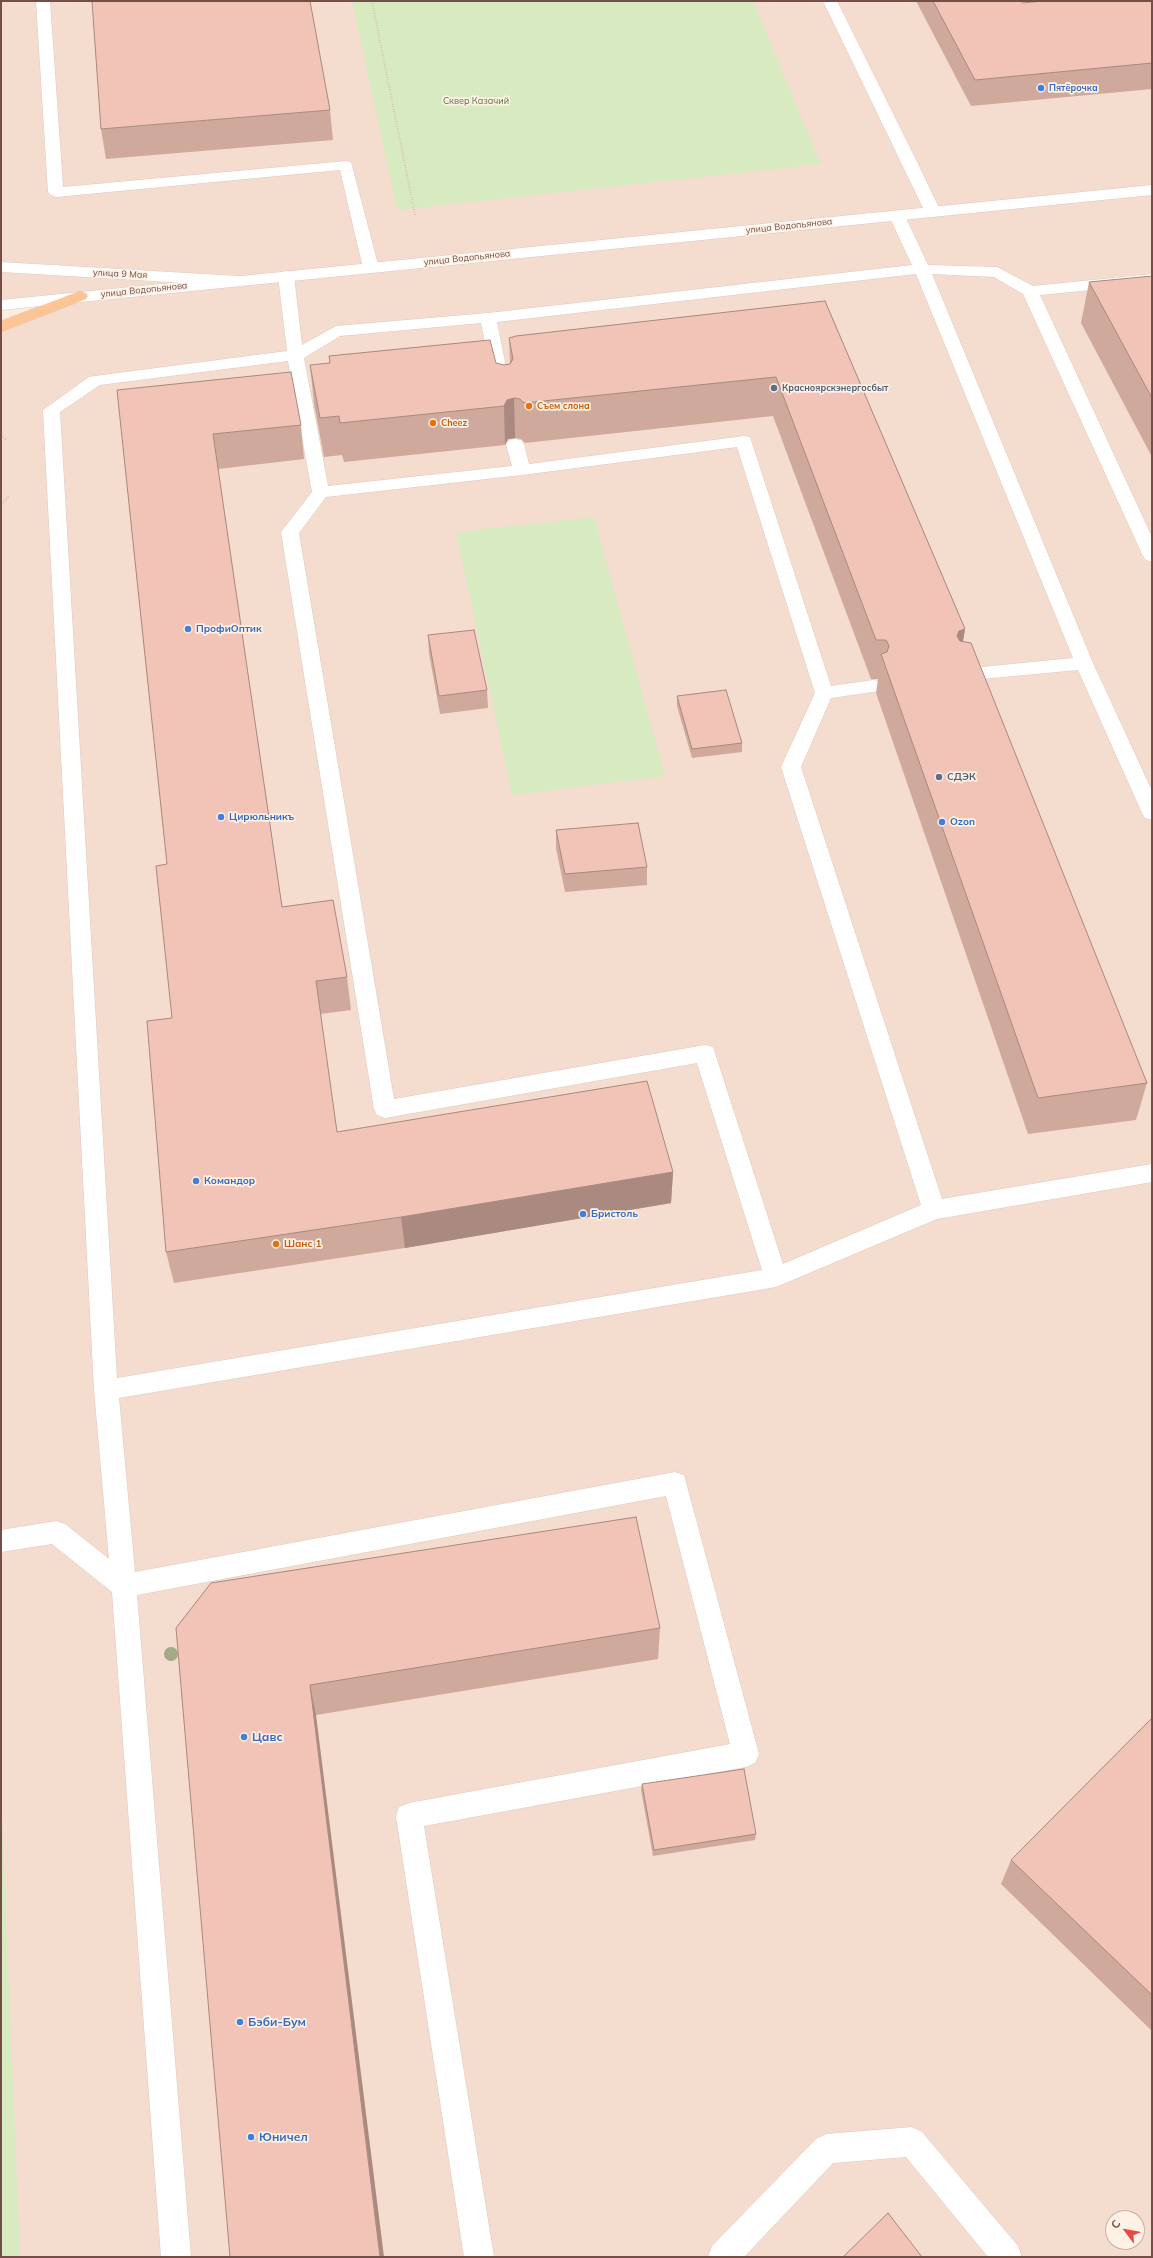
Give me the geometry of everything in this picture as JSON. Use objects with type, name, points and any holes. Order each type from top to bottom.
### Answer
[{"type":"main road","points":[[1,327],[80,296]]},
{"type":"street","points":[[43,1],[56,192],[346,165],[371,268]]},
{"type":"street","points":[[830,1],[911,164],[932,212]]},
{"type":"street","name":"улица Водопьянова","points":[[1,305],[1152,190]]},
{"type":"street","points":[[897,216],[922,269],[1084,663],[1152,813]]},
{"type":"street","name":"улица 9 Мая","points":[[1,267],[238,281]]},
{"type":"street","points":[[176,2257],[124,1586],[106,1390],[50,410],[96,380],[297,355],[336,331],[488,318],[922,269],[997,272],[1030,290],[1152,278]]},
{"type":"street","points":[[286,276],[297,355],[298,379],[321,492]]},
{"type":"street","points":[[1030,290],[1152,556]]},
{"type":"street","points":[[488,318],[504,398]]},
{"type":"street","points":[[776,1277],[706,1053],[385,1109],[290,532],[321,492],[522,470],[744,441],[824,693],[790,767],[934,1210]]},
{"type":"street","points":[[515,444],[522,470]]},
{"type":"street","points":[[961,676],[1084,663]]},
{"type":"street","points":[[824,693],[873,686]]},
{"type":"street","points":[[106,1390],[776,1277],[934,1210],[1152,1173]]},
{"type":"street","points":[[1,1541],[56,1532],[124,1586],[675,1483],[746,1754],[409,1816],[479,2257]]},
{"type":"street","points":[[722,2257],[826,2149],[912,2142],[1007,2257]]},
{"type":"path","points":[[372,1],[415,215]]},
{"type":"path","points":[[1,436],[7,440]]},
{"type":"path","points":[[1,504],[9,496]]},
{"type":"shaded area","points":[[1,1],[1152,1],[1152,2257],[1,2257],[1,327],[78,297],[1,305]]},
{"type":"green space","name":"Сквер Казачий","points":[[352,1],[753,1],[821,164],[397,210]]},
{"type":"green space","points":[[594,517],[665,776],[512,795],[456,532]]},
{"type":"green space","points":[[1,1792],[20,2257],[1,2257]]},
{"type":"building","points":[[92,1],[310,1],[330,110],[101,129]]},
{"type":"building","points":[[933,1],[1021,1],[1022,3],[1044,1],[1152,1],[1152,63],[975,80]]},
{"type":"building","points":[[1152,276],[1152,398],[1089,282]]},
{"type":"building","points":[[825,301],[965,629],[959,631],[957,636],[960,641],[971,643],[1147,1083],[1038,1098],[881,654],[887,652],[889,646],[886,640],[876,640],[776,377],[524,403],[520,399],[514,398],[507,400],[504,406],[340,423],[339,416],[320,418],[310,365],[330,363],[329,356],[490,340],[496,363],[504,365],[510,364],[513,359],[509,338],[516,336]]},
{"type":"building","points":[[291,372],[301,425],[213,434],[282,907],[333,900],[347,977],[316,981],[337,1132],[647,1081],[673,1172],[401,1217],[166,1252],[147,1021],[172,1018],[156,866],[167,864],[117,390]]},
{"type":"building","points":[[474,630],[487,690],[439,696],[428,635]]},
{"type":"building","points":[[726,690],[742,743],[692,749],[677,696]]},
{"type":"building","points":[[638,823],[647,867],[565,874],[556,830]]},
{"type":"building","points":[[636,1517],[660,1628],[310,1685],[380,2257],[230,2257],[176,1628],[211,1583]]},
{"type":"building","points":[[1152,1718],[1152,1995],[1011,1860]]},
{"type":"building","points":[[744,1769],[756,1834],[654,1850],[642,1784]]},
{"type":"building","points":[[888,2213],[922,2257],[843,2257]]},
{"type":"place","name":"Пятёрочка","points":[[1041,88]]},
{"type":"place","name":"Красноярскэнергосбыт","points":[[774,388]]},
{"type":"place","name":"Съем слона","points":[[529,406]]},
{"type":"place","name":"Cheez","points":[[433,423]]},
{"type":"place","name":"ПрофиОптик","points":[[188,629]]},
{"type":"place","name":"СДЭК","points":[[939,777]]},
{"type":"place","name":"Цирюльникъ","points":[[221,817]]},
{"type":"place","name":"Ozon","points":[[942,822]]},
{"type":"place","name":"Командор","points":[[196,1181]]},
{"type":"place","name":"Бристоль","points":[[583,1214]]},
{"type":"place","name":"Шанс 1","points":[[276,1244]]},
{"type":"place","name":"Цавс","points":[[244,1737]]},
{"type":"place","name":"Бэби-Бум","points":[[240,2022]]},
{"type":"place","name":"Юничел","points":[[251,2137]]}]
